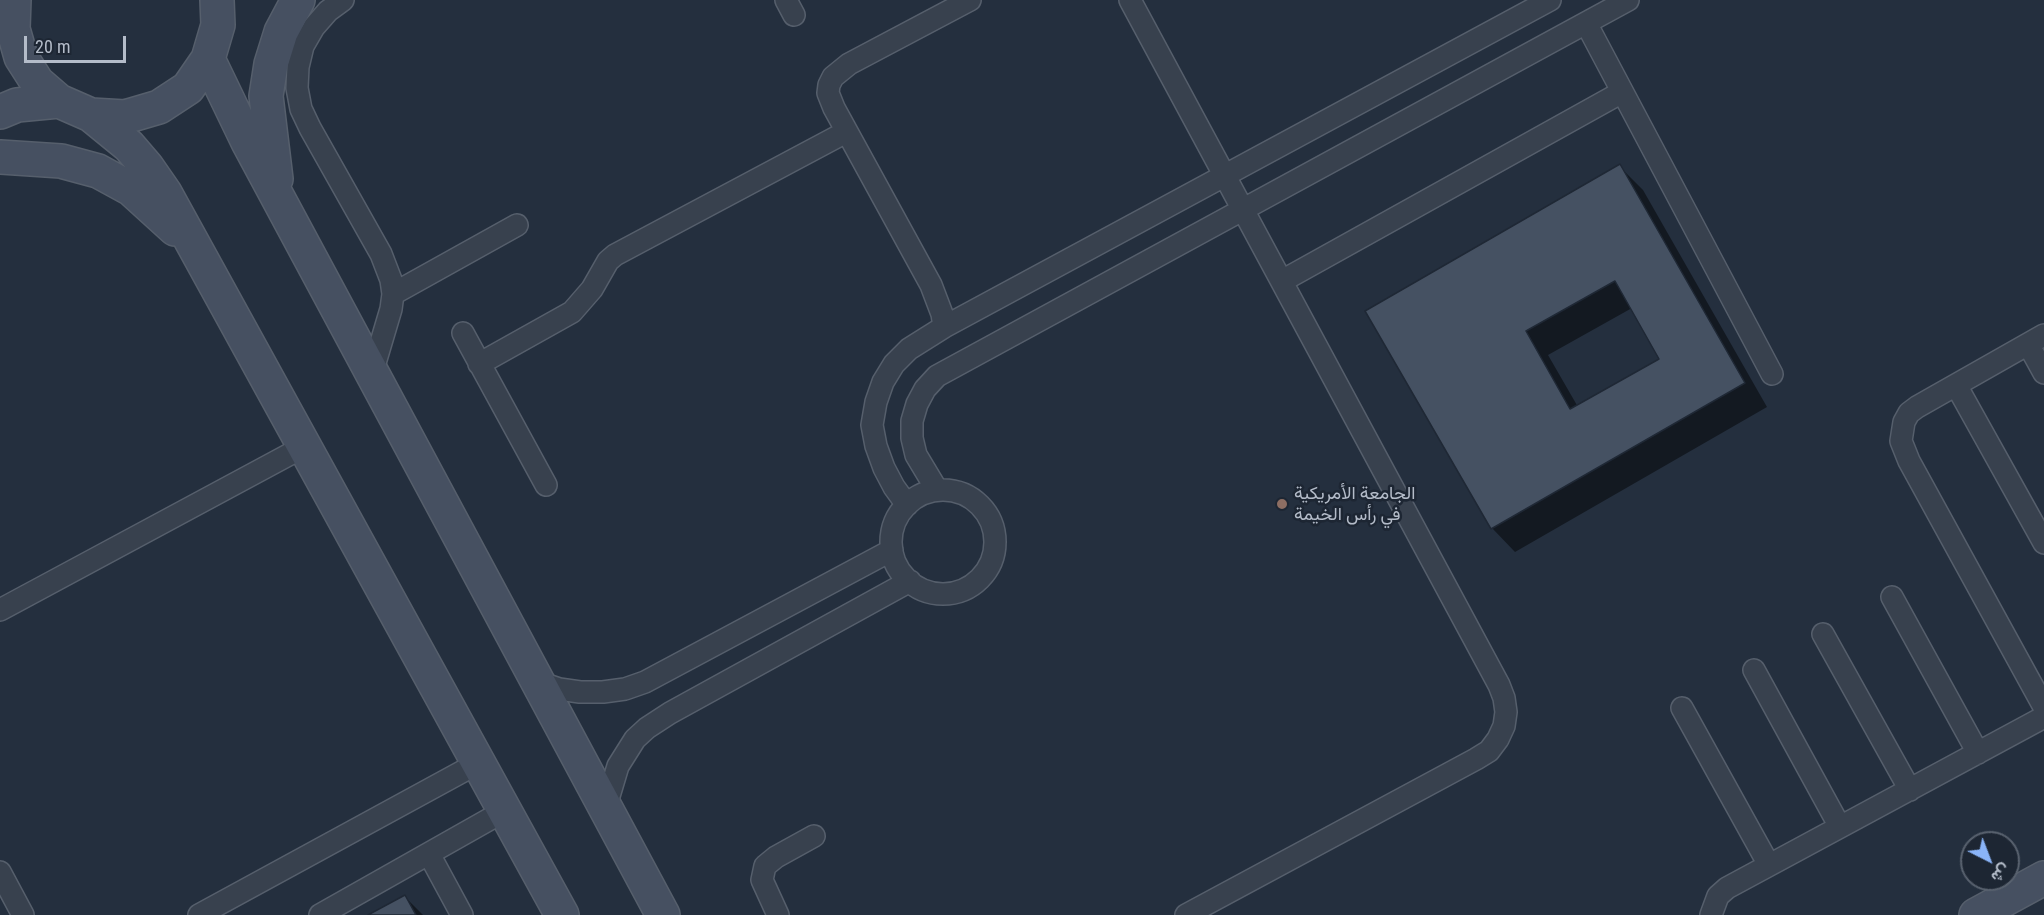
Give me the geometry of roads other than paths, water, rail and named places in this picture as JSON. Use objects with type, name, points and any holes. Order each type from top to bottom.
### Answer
[{"type":"street","points":[[0,14],[13,0]]},
{"type":"street","points":[[13,0],[13,29],[21,57],[37,82],[59,101],[91,115],[129,146],[165,193],[562,915]]},
{"type":"street","points":[[280,201],[266,96],[271,64],[281,32],[298,0]]},
{"type":"street","points":[[91,115],[125,117],[159,107],[188,88],[208,59],[223,8]]},
{"type":"street","points":[[208,59],[248,142],[663,915]]},
{"type":"street","points":[[0,112],[17,105],[59,101]]},
{"type":"street","points":[[0,157],[61,161],[98,171],[131,189],[200,254]]},
{"type":"street","points":[[1976,915],[2044,878]]},
{"type":"lane","points":[[344,0],[328,11],[314,27],[303,46],[298,67],[297,88],[301,109],[310,128],[381,254],[391,280],[393,294],[391,309],[372,374]]},
{"type":"lane","points":[[944,327],[942,314],[931,285],[830,101],[829,85],[833,77],[849,64],[970,0]]},
{"type":"lane","points":[[1130,0],[1499,685],[1506,712],[1504,726],[1489,751],[1186,915]]},
{"type":"lane","points":[[907,505],[894,487],[876,446],[872,425],[876,402],[883,382],[894,364],[909,349],[944,327],[1550,0]]},
{"type":"lane","points":[[937,490],[916,455],[912,438],[912,421],[925,389],[937,376],[1628,0]]},
{"type":"lane","points":[[1586,23],[1772,374]]},
{"type":"lane","points":[[1281,281],[1622,92]]},
{"type":"lane","points":[[479,364],[572,312],[583,301],[603,268],[615,255],[846,132]]},
{"type":"lane","points":[[393,294],[517,225]]},
{"type":"lane","points":[[463,333],[546,485]]},
{"type":"lane","points":[[2044,373],[2036,340],[1909,413],[1901,431],[1901,441],[1909,461],[2044,706]]},
{"type":"lane","points":[[1956,385],[2044,543]]},
{"type":"lane","points":[[0,610],[305,447]]},
{"type":"lane","points":[[937,490],[950,490],[963,494],[980,505],[992,522],[995,549],[991,562],[974,584],[962,590],[934,593],[922,589],[901,572],[892,550],[896,522],[907,505],[926,493],[937,490]]},
{"type":"lane","points":[[538,682],[559,689],[591,692],[625,689],[645,682],[892,550]]},
{"type":"lane","points":[[608,812],[609,796],[618,766],[635,739],[647,728],[670,713],[910,581]]},
{"type":"lane","points":[[1892,597],[1978,753]]},
{"type":"lane","points":[[1823,634],[1910,789]]},
{"type":"lane","points":[[1754,670],[1840,826]]},
{"type":"lane","points":[[1682,708],[1769,865]]},
{"type":"lane","points":[[1711,915],[1718,896],[1727,888],[2044,717]]},
{"type":"lane","points":[[199,915],[478,763]]},
{"type":"lane","points":[[320,915],[504,811]]},
{"type":"lane","points":[[778,915],[762,880],[765,867],[776,857],[814,836]]},
{"type":"lane","points":[[429,854],[462,915]]},
{"type":"lane","points":[[0,872],[23,915]]},
{"type":"place","name":"الجامعة الأمريكية في رأس الخيمة","points":[[1282,504]]}]
